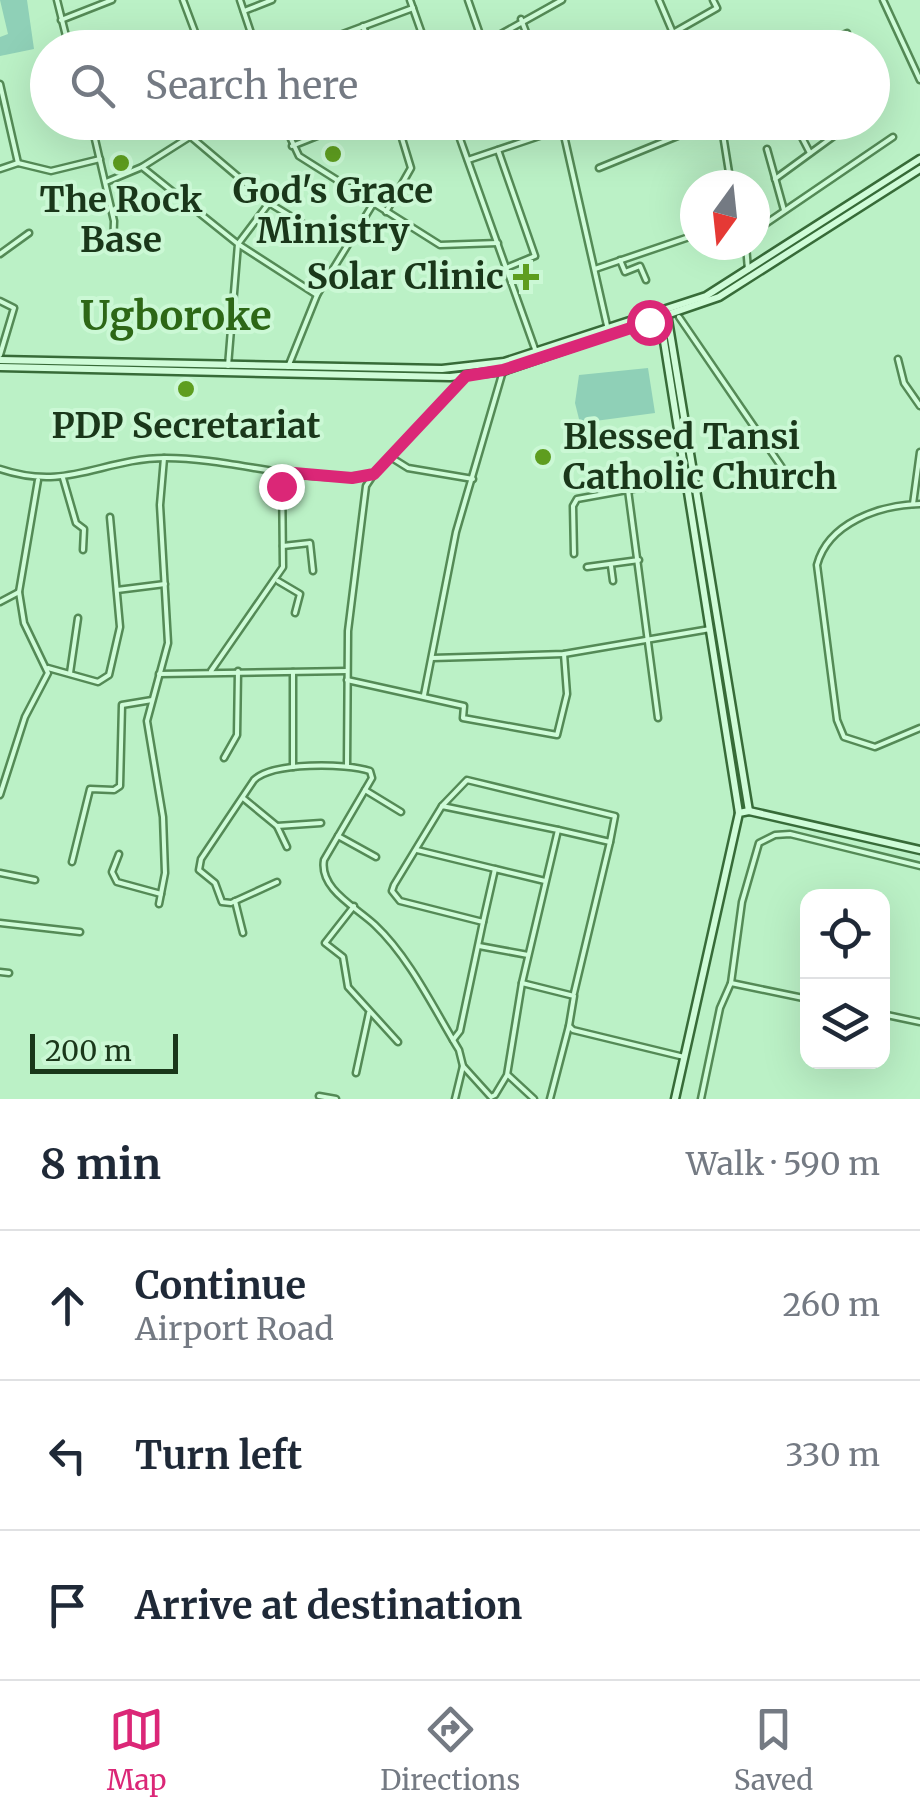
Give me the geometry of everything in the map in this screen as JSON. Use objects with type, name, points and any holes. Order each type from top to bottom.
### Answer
[{"type":"main road","points":[[0,361],[288,367],[466,376],[503,370],[649,322],[726,286],[920,159]]},
{"type":"main road","points":[[0,361],[388,372],[464,369],[663,314],[682,313],[761,273],[920,169]]},
{"type":"main road","points":[[675,1099],[740,813],[668,333],[682,313]]},
{"type":"main road","points":[[663,314],[750,811]]},
{"type":"main road","points":[[649,322],[668,333]]},
{"type":"main road","points":[[740,813],[750,811],[920,850]]},
{"type":"street","points":[[57,0],[64,30]]},
{"type":"street","points":[[61,20],[112,0]]},
{"type":"street","points":[[183,0],[194,30]]},
{"type":"street","points":[[240,0],[250,30]]},
{"type":"street","points":[[244,11],[272,0]]},
{"type":"street","points":[[410,0],[421,30]]},
{"type":"street","points":[[468,0],[478,30]]},
{"type":"street","points":[[506,30],[562,0]]},
{"type":"street","points":[[659,0],[671,30]]},
{"type":"street","points":[[677,30],[717,8],[713,0]]},
{"type":"street","points":[[883,0],[920,80]]},
{"type":"street","points":[[353,30],[413,8]]},
{"type":"street","points":[[522,20],[526,30]]},
{"type":"street","points":[[363,26],[364,30]]},
{"type":"street","points":[[0,84],[18,163]]},
{"type":"street","points":[[96,140],[114,221],[112,249]]},
{"type":"street","points":[[106,182],[142,167],[184,140]]},
{"type":"street","points":[[195,140],[269,203],[325,238]]},
{"type":"street","points":[[290,140],[314,168],[440,245],[498,243]]},
{"type":"street","points":[[292,146],[306,140]]},
{"type":"street","points":[[386,212],[411,168],[402,140]]},
{"type":"street","points":[[461,140],[536,352]]},
{"type":"street","points":[[468,160],[524,140]]},
{"type":"street","points":[[565,140],[608,330]]},
{"type":"street","points":[[599,168],[668,140]]},
{"type":"street","points":[[723,140],[729,170]]},
{"type":"street","points":[[803,140],[810,153]]},
{"type":"street","points":[[774,179],[828,140]]},
{"type":"street","points":[[770,221],[889,140]]},
{"type":"street","points":[[767,148],[784,210]]},
{"type":"street","points":[[498,150],[536,256],[506,268]]},
{"type":"street","points":[[0,168],[18,163],[51,172],[100,159]]},
{"type":"street","points":[[142,167],[238,244],[317,295]]},
{"type":"street","points":[[228,366],[238,244],[269,203]]},
{"type":"street","points":[[288,367],[317,295],[373,204]]},
{"type":"street","points":[[0,254],[29,233]]},
{"type":"street","points":[[595,269],[680,240]]},
{"type":"street","points":[[620,260],[625,272],[640,266],[646,280]]},
{"type":"street","points":[[747,260],[748,270]]},
{"type":"street","points":[[0,302],[14,308],[0,361]]},
{"type":"street","points":[[682,313],[784,468]]},
{"type":"street","points":[[898,359],[904,383],[920,406]]},
{"type":"street","points":[[424,695],[456,532],[503,370]]},
{"type":"street","points":[[347,766],[347,671],[366,486],[466,376]]},
{"type":"street","points":[[913,504],[920,452]]},
{"type":"street","points":[[0,469],[38,480],[164,458],[352,478],[374,474]]},
{"type":"street","points":[[159,904],[163,817],[148,721],[168,643],[160,505],[164,458]]},
{"type":"street","points":[[392,458],[408,468],[474,479]]},
{"type":"street","points":[[211,672],[284,567],[282,472]]},
{"type":"street","points":[[63,478],[76,523],[84,529],[84,550]]},
{"type":"street","points":[[574,554],[573,506],[577,499],[688,478]]},
{"type":"street","points":[[38,480],[20,592],[24,623],[35,652],[48,668],[98,682],[109,675],[120,627],[110,517]]},
{"type":"street","points":[[628,490],[658,718]]},
{"type":"street","points":[[920,504],[860,518],[833,532],[822,545],[817,565],[837,720],[844,736],[875,747],[920,728]]},
{"type":"street","points":[[283,546],[310,544],[313,572]]},
{"type":"street","points":[[587,566],[639,560]]},
{"type":"street","points":[[611,564],[613,581]]},
{"type":"street","points":[[277,580],[300,594],[295,613]]},
{"type":"street","points":[[117,590],[166,584]]},
{"type":"street","points":[[0,602],[20,592]]},
{"type":"street","points":[[70,674],[78,618]]},
{"type":"street","points":[[432,658],[564,654],[712,629]]},
{"type":"street","points":[[347,680],[464,706],[463,718],[557,736],[567,694],[564,654]]},
{"type":"street","points":[[0,796],[26,718],[48,668]]},
{"type":"street","points":[[224,758],[238,735],[238,671]]},
{"type":"street","points":[[158,674],[347,671]]},
{"type":"street","points":[[292,768],[293,672]]},
{"type":"street","points":[[72,862],[90,789],[114,790],[120,786],[122,705],[152,700]]},
{"type":"street","points":[[277,882],[235,901],[222,902],[199,865],[263,772],[347,766],[373,774],[322,872],[332,889],[392,945],[453,1040],[462,1066],[493,1098],[507,1074],[522,983],[558,830]]},
{"type":"street","points":[[483,922],[394,896],[394,885],[442,806],[467,780],[615,816],[550,1099]]},
{"type":"street","points":[[365,790],[402,812]]},
{"type":"street","points":[[243,798],[277,826],[287,847]]},
{"type":"street","points":[[442,806],[610,842]]},
{"type":"street","points":[[277,826],[321,823]]},
{"type":"street","points":[[702,1099],[720,1008],[730,983],[742,902],[759,842],[775,834],[790,834],[920,866]]},
{"type":"street","points":[[338,836],[376,857]]},
{"type":"street","points":[[416,850],[546,881]]},
{"type":"street","points":[[119,854],[112,872],[116,882],[161,894]]},
{"type":"street","points":[[453,1040],[460,1031],[495,870]]},
{"type":"street","points":[[0,873],[35,880]]},
{"type":"street","points":[[235,901],[243,933]]},
{"type":"street","points":[[354,906],[326,943],[343,957],[345,981],[398,1042]]},
{"type":"street","points":[[0,923],[80,932]]},
{"type":"street","points":[[478,946],[528,956]]},
{"type":"street","points":[[0,972],[9,972]]},
{"type":"street","points":[[522,983],[574,996]]},
{"type":"street","points":[[730,983],[800,996]]},
{"type":"street","points":[[356,1072],[369,1012]]},
{"type":"street","points":[[890,1016],[920,1022]]},
{"type":"street","points":[[569,1026],[684,1057]]},
{"type":"street","points":[[455,1099],[462,1066]]},
{"type":"street","points":[[507,1074],[534,1098]]},
{"type":"street","points":[[319,1096],[336,1099]]},
{"type":"green space","points":[[0,0],[27,0],[30,50],[0,56],[0,37],[8,34]]},
{"type":"green space","points":[[648,368],[655,413],[580,423],[575,403],[579,375]]},
{"type":"place","name":"God's Grace Ministry","points":[[333,154]]},
{"type":"place","name":"The Rock Base","points":[[121,163]]},
{"type":"place","name":"Solar Clinic","points":[[526,277]]},
{"type":"place","name":"PDP Secretariat","points":[[186,389]]},
{"type":"place","name":"Blessed Tansi Catholic Church","points":[[543,457]]},
{"type":"district","name":"Ugboroke","points":[[176,316]]},
{"type":"route","points":[[281,486],[282,472],[352,478],[374,474],[466,376],[503,370],[649,322]]}]
